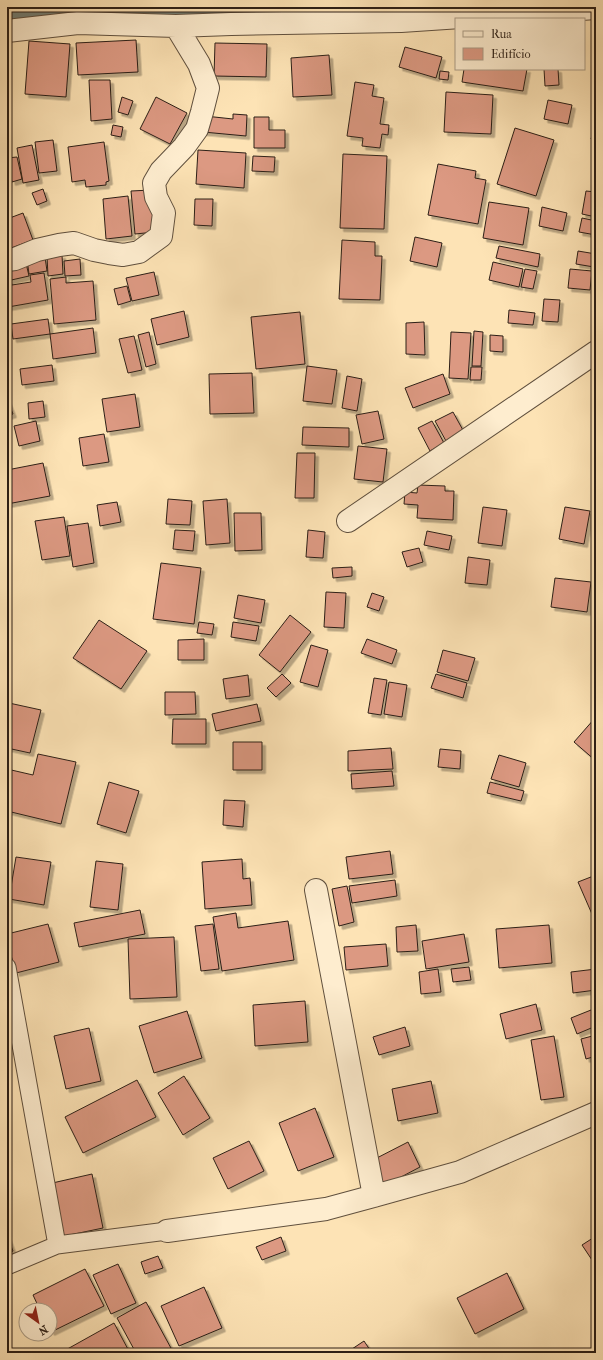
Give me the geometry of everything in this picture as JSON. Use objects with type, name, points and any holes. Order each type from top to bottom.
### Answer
[{"type":"street","points":[[7,30],[78,23],[176,26],[401,21],[596,8]]},
{"type":"street","points":[[7,260],[15,259],[37,250],[74,243],[94,250],[122,255],[139,252],[161,236],[164,213],[156,197],[154,183],[160,171],[184,147],[197,129],[208,88],[198,64],[176,26]]},
{"type":"street","points":[[348,521],[596,352]]},
{"type":"street","points":[[316,890],[374,1196]]},
{"type":"street","points":[[167,1231],[326,1209],[374,1196],[460,1172],[596,1113]]},
{"type":"lane","points":[[7,967],[57,1245]]},
{"type":"lane","points":[[7,1266],[57,1245],[167,1231]]},
{"type":"building","points":[[136,40],[138,72],[78,75],[76,43]]},
{"type":"building","points":[[29,41],[70,44],[66,97],[25,94]]},
{"type":"building","points":[[215,43],[267,44],[266,77],[214,76]]},
{"type":"building","points":[[405,47],[442,57],[436,78],[399,67]]},
{"type":"building","points":[[329,55],[332,95],[293,97],[291,58]]},
{"type":"building","points":[[464,70],[527,70],[523,91],[462,82]]},
{"type":"building","points":[[544,70],[558,70],[559,85],[545,86]]},
{"type":"building","points":[[440,71],[449,72],[448,80],[439,79]]},
{"type":"building","points":[[89,80],[110,80],[112,119],[91,121]]},
{"type":"building","points":[[355,82],[374,85],[372,96],[384,98],[380,124],[389,125],[388,135],[382,134],[380,148],[362,146],[363,138],[347,136]]},
{"type":"building","points":[[446,92],[493,95],[491,134],[444,132]]},
{"type":"building","points":[[122,97],[133,101],[128,115],[118,112]]},
{"type":"building","points":[[156,97],[187,113],[170,144],[140,129]]},
{"type":"building","points":[[548,100],[572,105],[568,124],[544,119]]},
{"type":"building","points":[[233,114],[247,115],[246,136],[203,132],[205,116],[233,119]]},
{"type":"building","points":[[254,117],[269,117],[269,130],[285,130],[285,148],[254,148]]},
{"type":"building","points":[[596,122],[596,140],[591,139]]},
{"type":"building","points":[[113,125],[123,127],[121,137],[111,135]]},
{"type":"building","points":[[515,128],[554,140],[536,196],[497,184]]},
{"type":"building","points":[[53,140],[57,171],[39,173],[35,142]]},
{"type":"building","points":[[104,142],[109,181],[106,182],[106,185],[86,187],[85,180],[72,182],[68,147]]},
{"type":"building","points":[[32,145],[39,180],[23,183],[17,148]]},
{"type":"building","points":[[198,150],[246,153],[244,188],[196,184]]},
{"type":"building","points":[[343,154],[387,156],[384,229],[340,228]]},
{"type":"building","points":[[253,156],[275,157],[274,172],[252,171]]},
{"type":"building","points":[[17,157],[22,179],[12,182],[7,158]]},
{"type":"building","points":[[438,164],[476,171],[475,178],[486,180],[478,224],[428,215]]},
{"type":"building","points":[[43,189],[47,201],[37,205],[32,193]]},
{"type":"building","points":[[151,190],[155,232],[135,234],[131,191]]},
{"type":"building","points":[[586,191],[596,192],[596,217],[582,214]]},
{"type":"building","points":[[128,196],[132,236],[106,239],[103,199]]},
{"type":"building","points":[[195,199],[213,199],[212,226],[194,225]]},
{"type":"building","points":[[489,202],[529,208],[523,245],[483,238]]},
{"type":"building","points":[[542,207],[567,213],[563,231],[539,226]]},
{"type":"building","points":[[23,213],[33,240],[11,248],[7,236],[7,219]]},
{"type":"building","points":[[582,218],[596,221],[596,235],[579,232]]},
{"type":"building","points":[[415,237],[442,243],[437,267],[410,261]]},
{"type":"building","points":[[342,240],[375,242],[375,256],[382,256],[380,300],[339,299]]},
{"type":"building","points":[[499,246],[540,254],[538,267],[496,258]]},
{"type":"building","points":[[578,251],[596,254],[594,267],[576,264]]},
{"type":"building","points":[[62,255],[63,274],[48,276],[47,256]]},
{"type":"building","points":[[45,257],[47,271],[29,274],[27,259]]},
{"type":"building","points":[[25,259],[29,276],[7,281],[7,263]]},
{"type":"building","points":[[80,259],[81,275],[65,276],[64,261]]},
{"type":"building","points":[[493,262],[523,269],[519,287],[489,280]]},
{"type":"building","points":[[525,269],[537,271],[533,289],[521,287]]},
{"type":"building","points":[[570,269],[592,271],[590,290],[568,288]]},
{"type":"building","points":[[154,272],[159,295],[132,301],[126,278]]},
{"type":"building","points":[[44,273],[48,300],[8,307],[7,282],[11,281],[12,285],[31,282],[30,275]]},
{"type":"building","points":[[66,277],[66,283],[93,281],[96,320],[54,324],[50,279]]},
{"type":"building","points":[[127,286],[131,301],[118,305],[114,289]]},
{"type":"building","points":[[544,299],[560,300],[558,322],[542,321]]},
{"type":"building","points":[[509,310],[535,313],[533,325],[508,323]]},
{"type":"building","points":[[184,311],[189,337],[157,345],[151,319]]},
{"type":"building","points":[[300,312],[305,364],[256,369],[251,317]]},
{"type":"building","points":[[48,319],[50,334],[13,339],[11,324]]},
{"type":"building","points":[[424,322],[425,355],[406,354],[406,323]]},
{"type":"building","points":[[93,328],[96,353],[53,359],[50,334]]},
{"type":"building","points":[[474,331],[483,332],[481,366],[472,366]]},
{"type":"building","points":[[149,332],[156,364],[146,367],[138,335]]},
{"type":"building","points":[[451,332],[471,333],[468,379],[449,378]]},
{"type":"building","points":[[490,335],[503,336],[503,352],[490,351]]},
{"type":"building","points":[[134,336],[142,370],[128,373],[119,339]]},
{"type":"building","points":[[52,365],[54,381],[22,385],[20,369]]},
{"type":"building","points":[[307,366],[337,370],[332,404],[303,401]]},
{"type":"building","points":[[471,367],[482,367],[481,380],[470,380]]},
{"type":"building","points":[[252,373],[254,413],[210,414],[209,374]]},
{"type":"building","points":[[443,374],[450,394],[413,408],[405,388]]},
{"type":"building","points":[[347,376],[362,379],[357,411],[342,408]]},
{"type":"building","points":[[135,394],[140,427],[107,432],[102,399]]},
{"type":"building","points":[[7,399],[13,414],[7,416]]},
{"type":"building","points":[[43,401],[45,417],[29,419],[28,403]]},
{"type":"building","points":[[378,411],[384,439],[362,444],[356,415]]},
{"type":"building","points":[[453,412],[464,432],[446,441],[435,421]]},
{"type":"building","points":[[36,421],[40,441],[19,446],[14,426]]},
{"type":"building","points":[[432,421],[444,443],[430,451],[418,428]]},
{"type":"building","points":[[303,427],[349,428],[349,447],[302,445]]},
{"type":"building","points":[[104,434],[109,462],[83,466],[79,438]]},
{"type":"building","points":[[358,446],[387,449],[383,482],[354,479]]},
{"type":"building","points":[[297,453],[315,453],[314,498],[295,498]]},
{"type":"building","points":[[43,463],[50,496],[7,504],[7,470]]},
{"type":"building","points":[[418,485],[445,486],[445,491],[454,491],[453,520],[417,518],[418,505],[404,504],[405,492],[417,493]]},
{"type":"building","points":[[168,499],[192,501],[190,525],[166,524]]},
{"type":"building","points":[[227,499],[230,543],[206,545],[203,501]]},
{"type":"building","points":[[117,502],[121,522],[100,526],[97,505]]},
{"type":"building","points":[[483,507],[507,510],[502,546],[478,543]]},
{"type":"building","points":[[565,507],[590,511],[584,544],[559,539]]},
{"type":"building","points":[[234,513],[261,513],[262,550],[235,551]]},
{"type":"building","points":[[64,517],[70,556],[42,560],[35,521]]},
{"type":"building","points":[[88,523],[94,563],[73,567],[67,526]]},
{"type":"building","points":[[175,530],[195,531],[193,551],[173,549]]},
{"type":"building","points":[[308,530],[325,532],[323,558],[306,557]]},
{"type":"building","points":[[427,531],[452,536],[449,550],[424,545]]},
{"type":"building","points":[[419,548],[423,562],[407,567],[402,552]]},
{"type":"building","points":[[468,557],[490,560],[487,585],[465,583]]},
{"type":"building","points":[[161,563],[201,568],[194,624],[153,619]]},
{"type":"building","points":[[352,567],[352,576],[333,578],[332,568]]},
{"type":"building","points":[[555,578],[591,582],[587,612],[551,607]]},
{"type":"building","points":[[326,592],[346,593],[344,628],[324,627]]},
{"type":"building","points":[[372,593],[384,597],[379,611],[367,607]]},
{"type":"building","points":[[238,595],[265,600],[261,623],[234,618]]},
{"type":"building","points":[[290,615],[311,632],[280,672],[259,655]]},
{"type":"building","points":[[99,620],[147,651],[121,689],[73,658]]},
{"type":"building","points":[[199,622],[214,624],[212,635],[197,633]]},
{"type":"building","points":[[233,622],[259,626],[256,641],[231,637]]},
{"type":"building","points":[[204,639],[204,660],[178,660],[178,640]]},
{"type":"building","points":[[367,639],[397,650],[392,664],[361,653]]},
{"type":"building","points":[[311,645],[328,650],[318,687],[300,682]]},
{"type":"building","points":[[443,650],[475,658],[468,681],[437,672]]},
{"type":"building","points":[[282,674],[291,683],[276,697],[267,688]]},
{"type":"building","points":[[436,674],[467,683],[463,698],[431,688]]},
{"type":"building","points":[[248,675],[250,696],[226,699],[223,679]]},
{"type":"building","points":[[374,678],[387,680],[381,715],[368,713]]},
{"type":"building","points":[[389,682],[407,685],[402,717],[384,714]]},
{"type":"building","points":[[165,692],[195,692],[196,714],[165,715]]},
{"type":"building","points":[[9,703],[41,710],[30,753],[7,748],[7,710]]},
{"type":"building","points":[[257,704],[261,721],[216,731],[212,714]]},
{"type":"building","points":[[595,718],[596,720],[596,761],[574,742]]},
{"type":"building","points":[[173,719],[206,719],[206,744],[172,744]]},
{"type":"building","points":[[233,742],[262,742],[262,770],[233,770]]},
{"type":"building","points":[[391,748],[393,769],[348,771],[348,751]]},
{"type":"building","points":[[440,749],[461,751],[460,769],[438,767]]},
{"type":"building","points":[[38,754],[76,762],[61,824],[7,811],[7,769],[33,775]]},
{"type":"building","points":[[499,755],[526,763],[519,787],[491,779]]},
{"type":"building","points":[[392,771],[394,786],[352,789],[351,774]]},
{"type":"building","points":[[109,782],[139,791],[126,833],[97,824]]},
{"type":"building","points":[[490,782],[524,791],[521,801],[487,793]]},
{"type":"building","points":[[224,800],[245,801],[243,827],[223,825]]},
{"type":"building","points":[[390,851],[393,874],[349,879],[346,857]]},
{"type":"building","points":[[16,857],[51,862],[44,905],[9,899]]},
{"type":"building","points":[[242,859],[243,879],[250,878],[252,905],[205,909],[202,862]]},
{"type":"building","points":[[96,861],[123,864],[118,910],[90,907]]},
{"type":"building","points":[[596,875],[596,921],[595,921],[578,882]]},
{"type":"building","points":[[395,880],[397,896],[352,903],[349,886]]},
{"type":"building","points":[[347,886],[354,922],[339,926],[332,889]]},
{"type":"building","points":[[140,910],[145,934],[79,947],[74,923]]},
{"type":"building","points":[[236,913],[238,928],[288,921],[294,960],[222,971],[213,917]]},
{"type":"building","points":[[48,924],[59,962],[16,973],[7,941],[7,934]]},
{"type":"building","points":[[213,924],[219,969],[201,971],[195,926]]},
{"type":"building","points":[[416,925],[418,951],[397,952],[396,927]]},
{"type":"building","points":[[549,925],[552,963],[499,968],[496,929]]},
{"type":"building","points":[[464,934],[469,962],[426,969],[422,941]]},
{"type":"building","points":[[174,937],[177,997],[130,999],[128,939]]},
{"type":"building","points":[[386,944],[388,966],[346,970],[344,947]]},
{"type":"building","points":[[469,967],[471,980],[453,982],[451,969]]},
{"type":"building","points":[[438,969],[441,992],[421,994],[419,972]]},
{"type":"building","points":[[596,969],[596,990],[573,993],[571,972]]},
{"type":"building","points":[[305,1001],[308,1042],[255,1046],[253,1005]]},
{"type":"building","points":[[536,1004],[542,1030],[506,1039],[500,1014]]},
{"type":"building","points":[[596,1008],[596,1026],[577,1034],[571,1018]]},
{"type":"building","points":[[187,1011],[202,1058],[154,1073],[139,1026]]},
{"type":"building","points":[[405,1027],[410,1046],[379,1055],[373,1037]]},
{"type":"building","points":[[89,1028],[101,1081],[66,1089],[54,1036]]},
{"type":"building","points":[[596,1035],[596,1056],[586,1059],[581,1039]]},
{"type":"building","points":[[554,1036],[564,1097],[541,1100],[531,1040]]},
{"type":"building","points":[[184,1076],[210,1118],[183,1135],[158,1093]]},
{"type":"building","points":[[137,1080],[156,1117],[83,1153],[65,1117]]},
{"type":"building","points":[[431,1081],[438,1113],[398,1121],[392,1089]]},
{"type":"building","points":[[315,1108],[334,1157],[298,1171],[279,1123]]},
{"type":"building","points":[[249,1141],[264,1171],[228,1189],[213,1158]]},
{"type":"building","points":[[408,1142],[420,1167],[384,1186],[371,1161]]},
{"type":"building","points":[[92,1174],[103,1228],[60,1237],[48,1184]]},
{"type":"building","points":[[7,1235],[13,1251],[7,1254]]},
{"type":"building","points":[[596,1236],[596,1262],[594,1263],[582,1245]]},
{"type":"building","points":[[281,1237],[286,1251],[262,1260],[256,1247]]},
{"type":"building","points":[[158,1256],[163,1268],[145,1274],[141,1262]]},
{"type":"building","points":[[118,1264],[136,1303],[111,1314],[93,1275]]},
{"type":"building","points":[[85,1269],[104,1306],[58,1329],[58,1302],[36,1302],[33,1295]]},
{"type":"building","points":[[507,1273],[524,1309],[475,1334],[457,1298]]},
{"type":"building","points":[[204,1287],[222,1328],[179,1346],[161,1306]]},
{"type":"building","points":[[146,1302],[172,1350],[166,1353],[136,1353],[117,1318]]},
{"type":"building","points":[[114,1323],[130,1353],[62,1352]]},
{"type":"building","points":[[364,1341],[372,1353],[346,1353]]},
{"type":"waterway","points":[[107,14],[284,7]]},
{"type":"waterway","points":[[7,16],[63,15]]}]
